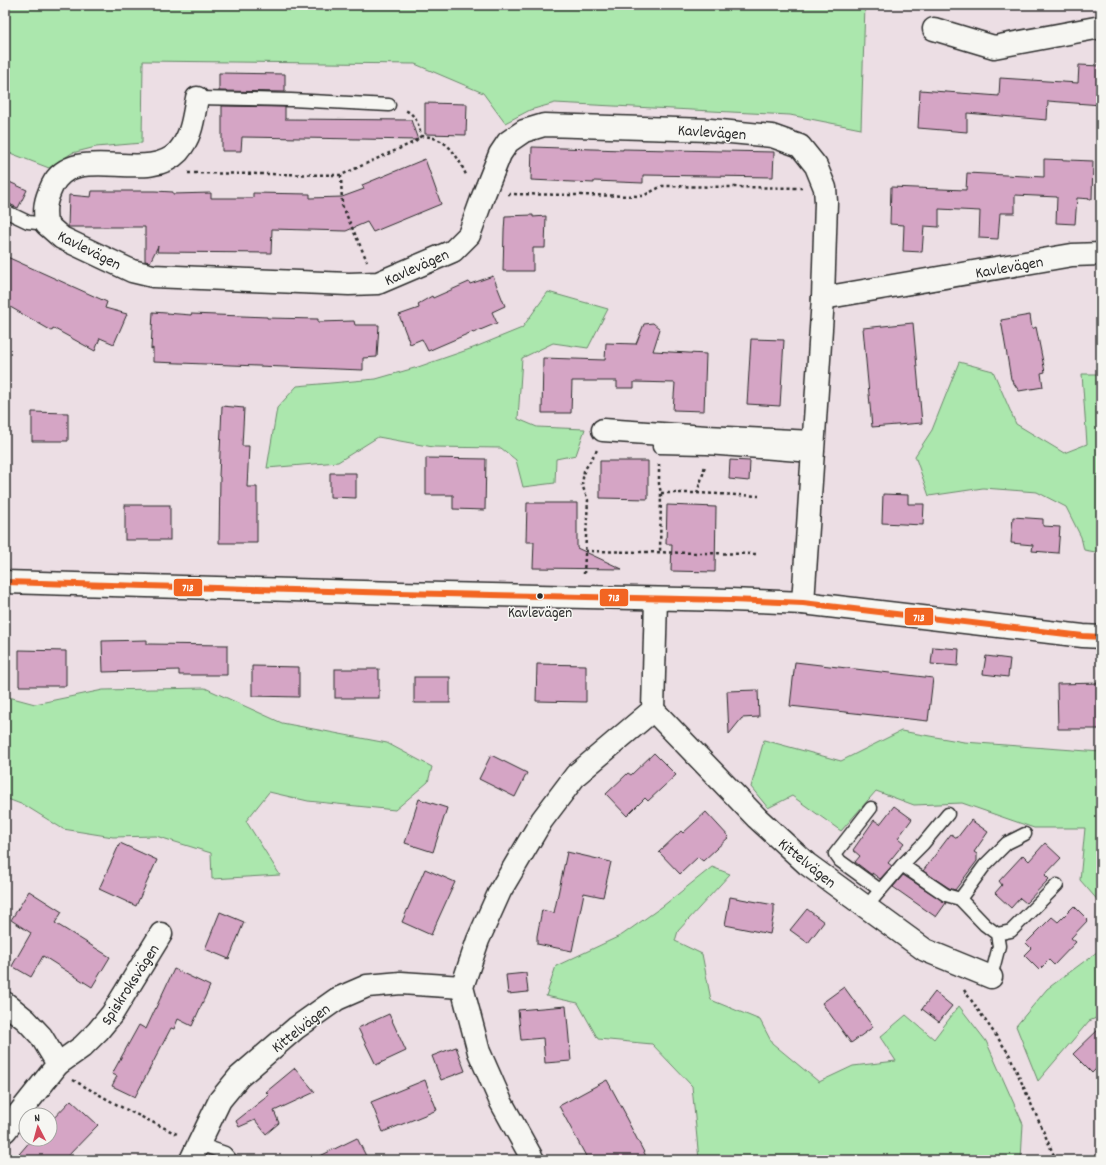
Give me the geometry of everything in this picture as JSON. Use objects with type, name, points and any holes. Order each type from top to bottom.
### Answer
[{"type":"street","points":[[934,29],[994,47],[1101,27]]},
{"type":"street","points":[[168,160],[177,152],[190,135],[197,98]]},
{"type":"street","name":"Kavlevägen","points":[[168,160],[144,165],[80,165],[73,168],[64,173],[55,181],[49,192],[44,209],[46,224],[62,238],[132,271],[153,276],[349,284],[378,283],[453,251],[469,235],[500,154],[508,142],[524,131],[544,125],[710,130],[772,136],[800,146],[816,166],[825,188],[823,298],[803,603]]},
{"type":"street","name":"Kavlevägen","points":[[823,298],[1072,255],[1101,254]]},
{"type":"street","points":[[600,440],[706,437],[813,449]]},
{"type":"street","points":[[5,582],[803,603],[1101,637]]},
{"type":"street","points":[[533,1160],[501,1102],[479,1052],[462,987],[478,940],[500,891],[542,820],[576,775],[653,710],[656,599]]},
{"type":"street","name":"Kittelvägen","points":[[653,710],[757,818],[807,864],[925,950],[991,977]]},
{"type":"street","name":"Spiskroksvägen","points":[[5,1131],[58,1064],[82,1047],[108,1020],[161,934]]},
{"type":"street","name":"Kittelvägen","points":[[195,1152],[220,1100],[238,1077],[296,1028],[337,999],[367,986],[401,983],[462,987]]},
{"type":"street","points":[[5,1003],[26,1020],[41,1036],[58,1064]]},
{"type":"lane","points":[[197,98],[291,100],[390,105]]},
{"type":"lane","points":[[5,211],[28,222],[46,224]]},
{"type":"lane","points":[[659,447],[813,449]]},
{"type":"lane","points":[[871,808],[835,854],[840,861],[880,890]]},
{"type":"lane","points":[[866,907],[948,814]]},
{"type":"lane","points":[[960,899],[984,865],[1007,843],[1025,834]]},
{"type":"lane","points":[[902,865],[946,895],[960,899],[985,925],[997,934],[999,946],[991,977]]},
{"type":"lane","points":[[997,934],[1010,932],[1057,885]]},
{"type":"lane","points":[[195,1152],[225,1153],[231,1160]]},
{"type":"path","points":[[390,105],[408,111],[417,120],[421,136]]},
{"type":"path","points":[[168,160],[172,168],[184,173],[341,175],[414,142],[421,136],[432,136],[443,141],[458,157],[474,193],[643,196],[662,186],[825,188]]},
{"type":"path","points":[[341,175],[342,205],[362,252],[378,283]]},
{"type":"path","points":[[584,575],[588,500],[582,485],[584,471],[600,440]]},
{"type":"path","points":[[659,447],[659,484],[661,493],[660,553]]},
{"type":"path","points":[[697,493],[703,474],[707,448]]},
{"type":"path","points":[[661,493],[759,496]]},
{"type":"path","points":[[585,551],[756,554]]},
{"type":"path","points":[[970,968],[962,988],[1009,1054],[1056,1160]]},
{"type":"path","points":[[58,1064],[75,1082],[166,1130],[195,1152]]},
{"type":"green space","points":[[5,5],[865,5],[861,129],[790,115],[555,103],[530,110],[505,123],[483,93],[415,64],[143,61],[142,143],[96,147],[72,153],[49,168],[5,151]]},
{"type":"green space","points":[[548,292],[608,309],[588,348],[553,343],[522,358],[518,419],[537,427],[585,429],[576,455],[556,459],[555,483],[523,487],[516,460],[501,448],[433,447],[378,437],[338,462],[267,468],[277,408],[297,386],[376,379],[418,367],[473,348],[522,328]]},
{"type":"green space","points":[[959,362],[993,371],[1016,424],[1064,453],[1087,444],[1082,374],[1101,374],[1101,553],[1084,550],[1081,537],[1066,507],[1037,492],[983,488],[929,496],[915,456],[932,430]]},
{"type":"green space","points":[[205,688],[282,723],[387,743],[432,767],[428,782],[395,810],[308,801],[269,792],[246,821],[280,875],[212,879],[211,853],[156,836],[113,837],[63,829],[26,806],[5,798],[5,696],[35,704],[103,690]]},
{"type":"green space","points":[[901,731],[964,742],[1101,752],[1101,904],[1080,880],[1085,828],[1034,828],[962,803],[914,805],[876,791],[841,831],[792,796],[768,808],[751,787],[764,740],[841,761]]},
{"type":"green space","points":[[712,867],[730,874],[678,931],[675,941],[702,954],[711,1000],[760,1020],[772,1043],[819,1082],[853,1066],[896,1061],[880,1037],[906,1015],[934,1039],[959,1006],[986,1041],[1023,1124],[1021,1160],[699,1160],[692,1086],[652,1044],[598,1039],[578,1003],[546,996],[556,966],[622,935],[663,906]]},
{"type":"green space","points":[[1101,949],[1101,1016],[1089,1021],[1038,1081],[1016,1026],[1047,989]]},
{"type":"building","points":[[1079,65],[1101,66],[1101,105],[1048,101],[1047,120],[967,113],[967,132],[918,128],[920,90],[999,96],[1000,78],[1078,83]]},
{"type":"building","points":[[219,73],[285,74],[285,92],[219,91]]},
{"type":"building","points":[[425,103],[467,104],[466,135],[425,134]]},
{"type":"building","points":[[222,106],[285,107],[285,119],[411,120],[418,140],[242,137],[241,151],[222,151]]},
{"type":"building","points":[[532,147],[774,152],[773,177],[643,175],[643,183],[594,181],[594,183],[531,180]]},
{"type":"building","points":[[425,159],[441,204],[373,232],[367,222],[346,231],[272,229],[271,253],[157,252],[158,246],[150,262],[145,261],[145,227],[68,227],[69,195],[91,197],[92,191],[155,191],[173,192],[173,194],[211,193],[211,198],[253,198],[253,193],[310,194],[310,198],[342,197],[364,189],[362,185]]},
{"type":"building","points":[[1044,159],[1093,161],[1092,199],[1077,198],[1075,224],[1056,223],[1057,197],[1015,195],[1015,213],[1000,213],[998,239],[979,238],[980,211],[939,209],[939,227],[924,226],[922,252],[903,251],[904,225],[890,224],[891,187],[966,190],[967,173],[1044,177]]},
{"type":"building","points":[[5,180],[27,190],[18,208],[5,202]]},
{"type":"building","points":[[533,215],[533,217],[546,216],[545,248],[533,248],[533,271],[503,271],[505,216]]},
{"type":"building","points":[[5,256],[107,302],[105,308],[127,314],[114,344],[100,338],[95,351],[53,328],[52,331],[5,304]]},
{"type":"building","points":[[493,276],[505,306],[492,312],[497,323],[428,351],[422,339],[410,344],[399,315],[419,308],[418,304],[432,296],[433,298],[469,282],[470,284]]},
{"type":"building","points":[[153,312],[191,315],[318,319],[318,322],[354,321],[355,325],[379,325],[377,357],[363,358],[363,370],[153,362],[153,348],[151,349]]},
{"type":"building","points":[[1030,315],[1032,329],[1036,327],[1045,372],[1041,373],[1043,387],[1019,391],[1011,379],[1001,320]]},
{"type":"building","points":[[653,323],[660,329],[653,351],[706,354],[704,411],[673,410],[675,383],[634,382],[634,388],[617,388],[617,381],[572,381],[571,413],[542,413],[543,358],[605,360],[606,343],[636,344],[644,324]]},
{"type":"building","points":[[913,323],[922,423],[872,427],[863,328]]},
{"type":"building","points":[[751,339],[784,340],[780,406],[747,404]]},
{"type":"building","points":[[222,406],[244,408],[242,446],[249,446],[247,487],[257,487],[257,543],[219,543],[219,476]]},
{"type":"building","points":[[32,412],[68,413],[68,441],[32,441]]},
{"type":"building","points":[[426,458],[486,459],[485,510],[453,509],[453,495],[426,495]]},
{"type":"building","points":[[730,460],[750,461],[749,481],[729,479]]},
{"type":"building","points":[[600,461],[648,461],[648,499],[600,498]]},
{"type":"building","points":[[330,473],[356,473],[356,498],[330,497]]},
{"type":"building","points":[[883,494],[908,495],[908,504],[924,504],[923,525],[882,523]]},
{"type":"building","points":[[527,503],[577,503],[577,548],[622,569],[533,568],[534,542],[526,542]]},
{"type":"building","points":[[125,505],[170,505],[170,540],[125,540]]},
{"type":"building","points":[[667,505],[716,507],[715,572],[671,571],[672,544],[666,544]]},
{"type":"building","points":[[1013,517],[1043,519],[1043,526],[1060,527],[1058,553],[1032,551],[1033,545],[1011,543]]},
{"type":"building","points":[[147,640],[147,644],[227,645],[227,675],[179,675],[179,670],[103,672],[102,641]]},
{"type":"building","points":[[933,647],[959,649],[958,666],[931,664]]},
{"type":"building","points":[[19,650],[66,651],[66,686],[19,686]]},
{"type":"building","points":[[986,656],[1010,659],[1008,677],[983,674]]},
{"type":"building","points":[[795,662],[933,678],[928,721],[790,706]]},
{"type":"building","points":[[537,664],[586,665],[586,702],[536,701]]},
{"type":"building","points":[[252,666],[299,667],[299,697],[252,696]]},
{"type":"building","points":[[335,669],[379,669],[379,698],[335,698]]},
{"type":"building","points":[[414,677],[450,677],[450,703],[414,703]]},
{"type":"building","points":[[1101,683],[1101,729],[1058,729],[1057,684]]},
{"type":"building","points":[[758,690],[759,717],[742,718],[729,734],[727,691]]},
{"type":"building","points":[[654,753],[676,775],[648,801],[645,798],[627,816],[606,794],[628,773],[631,775]]},
{"type":"building","points":[[491,755],[527,773],[515,797],[479,779]]},
{"type":"building","points":[[419,799],[447,808],[433,852],[405,843]]},
{"type":"building","points":[[894,806],[912,819],[898,838],[904,843],[888,863],[892,866],[880,879],[855,862],[860,856],[853,850],[874,820],[880,824]]},
{"type":"building","points":[[706,812],[729,837],[703,861],[698,857],[680,874],[659,852],[681,831],[683,833]]},
{"type":"building","points":[[971,820],[988,832],[974,852],[977,854],[977,861],[955,890],[949,888],[923,871],[951,834],[957,838]]},
{"type":"building","points":[[120,843],[157,860],[136,906],[99,889]]},
{"type":"building","points":[[1045,843],[1061,858],[1045,875],[1049,879],[1026,903],[1020,898],[1011,908],[995,893],[1002,885],[999,881],[1023,855],[1029,861]]},
{"type":"building","points":[[567,852],[611,862],[603,897],[584,893],[572,951],[537,944],[542,910],[554,913]]},
{"type":"building","points":[[425,869],[455,882],[431,935],[402,922]]},
{"type":"building","points":[[903,875],[946,903],[936,917],[893,887]]},
{"type":"building","points":[[29,891],[62,912],[55,923],[110,957],[92,987],[43,956],[31,977],[12,966],[31,933],[11,920]]},
{"type":"building","points":[[730,897],[774,905],[770,934],[725,925]]},
{"type":"building","points":[[1074,906],[1088,920],[1071,938],[1076,942],[1054,965],[1049,960],[1039,970],[1024,955],[1031,948],[1026,943],[1052,917],[1058,922]]},
{"type":"building","points":[[807,909],[824,922],[808,943],[790,930]]},
{"type":"building","points":[[220,912],[244,922],[229,959],[205,949]]},
{"type":"building","points":[[174,969],[210,986],[192,1026],[178,1019],[174,1029],[171,1028],[135,1097],[112,1086],[117,1076],[112,1074],[139,1025],[146,1029]]},
{"type":"building","points":[[526,973],[528,992],[508,994],[506,975]]},
{"type":"building","points":[[844,987],[873,1027],[851,1043],[822,1003]]},
{"type":"building","points":[[935,992],[952,1006],[939,1022],[922,1009]]},
{"type":"building","points":[[566,1006],[571,1061],[545,1063],[543,1038],[521,1040],[518,1010]]},
{"type":"building","points":[[389,1014],[406,1051],[376,1065],[358,1028]]},
{"type":"building","points":[[1101,1027],[1101,1064],[1092,1073],[1073,1054]]},
{"type":"building","points":[[456,1047],[465,1071],[441,1080],[432,1056]]},
{"type":"building","points":[[295,1068],[315,1092],[274,1111],[279,1123],[266,1134],[255,1120],[239,1127],[236,1121],[269,1095],[266,1092]]},
{"type":"building","points":[[425,1080],[437,1110],[383,1132],[371,1102]]},
{"type":"building","points":[[607,1080],[648,1160],[588,1160],[559,1106]]},
{"type":"building","points":[[71,1100],[98,1125],[64,1160],[14,1160],[25,1147],[58,1147],[58,1114]]},
{"type":"building","points":[[357,1138],[368,1160],[312,1160]]},
{"type":"transit line","name":"713","points":[[5,582],[803,603],[1101,637]]},
{"type":"place","name":"Kavlevägen","points":[[540,596]]}]
